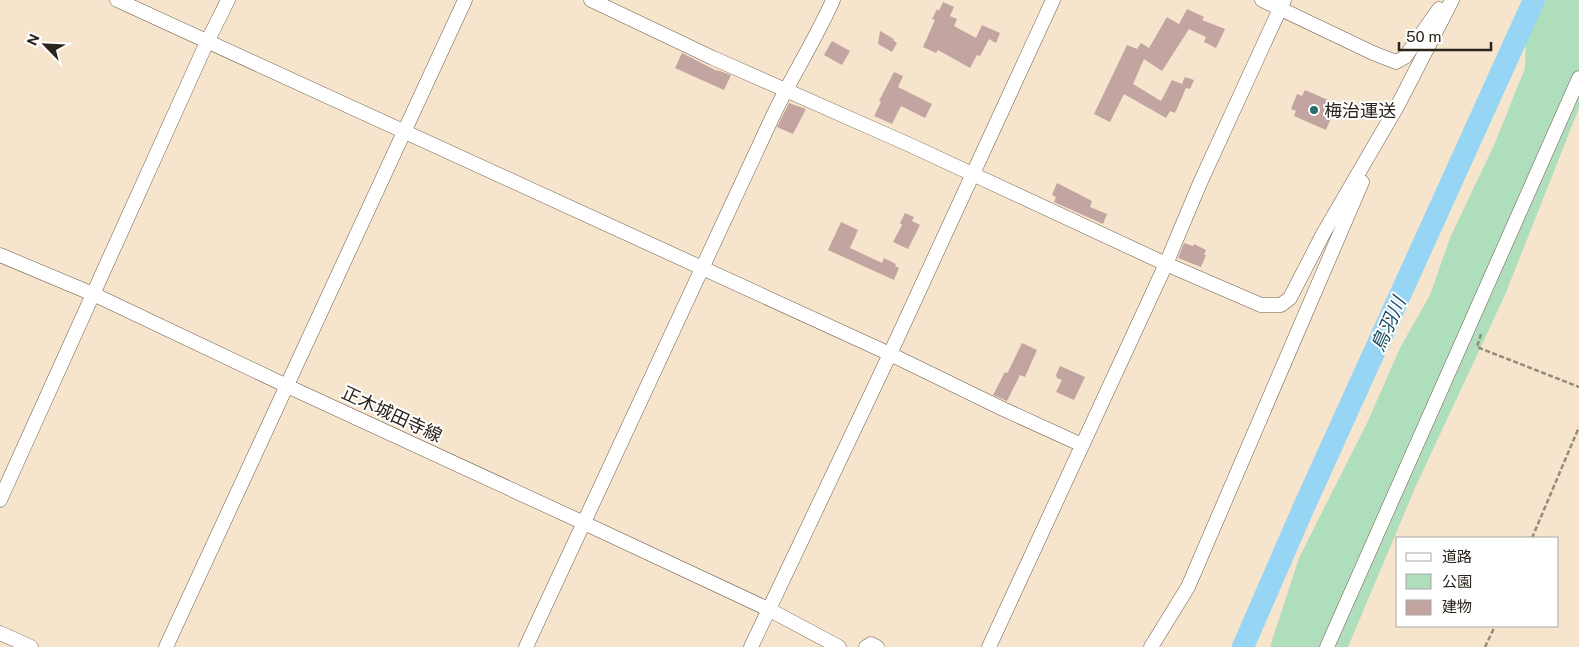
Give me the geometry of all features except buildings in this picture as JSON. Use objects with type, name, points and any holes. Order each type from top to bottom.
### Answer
[{"type":"street","points":[[117,0],[890,354],[1082,445]]},
{"type":"street","points":[[0,500],[207,42],[228,0]]},
{"type":"street","points":[[166,647],[465,0]]},
{"type":"street","points":[[591,0],[713,58],[973,174],[1166,264],[1261,305],[1281,305],[1290,298],[1323,234],[1387,124],[1452,0]]},
{"type":"street","points":[[526,647],[785,90],[825,19],[833,0]]},
{"type":"street","points":[[751,647],[890,354],[1053,0]]},
{"type":"street","points":[[1262,0],[1282,4],[1373,53],[1396,62],[1406,57],[1447,0]]},
{"type":"street","points":[[989,647],[1166,264],[1200,183],[1282,4]]},
{"type":"street","points":[[1327,647],[1579,78]]},
{"type":"street","points":[[1151,647],[1188,587],[1387,124]]},
{"type":"street","name":"正木城田寺線","points":[[0,255],[93,294],[584,523],[768,609],[839,647]]},
{"type":"street","points":[[0,633],[31,647]]},
{"type":"street","points":[[866,647],[871,644],[877,647]]},
{"type":"path","points":[[1483,328],[1477,346],[1579,387]]},
{"type":"path","points":[[1532,537],[1579,427]]},
{"type":"path","points":[[1485,647],[1495,627]]},
{"type":"green space","points":[[1542,0],[1579,0],[1579,108],[1505,295],[1415,488],[1348,647],[1270,647],[1299,558],[1367,423],[1400,348],[1430,295],[1450,238],[1495,143],[1525,68],[1526,39]]},
{"type":"waterway","name":"鳥羽川","points":[[1243,647],[1303,509],[1534,0]]},
{"type":"place","name":"梅治運送","points":[[1314,110]]}]
